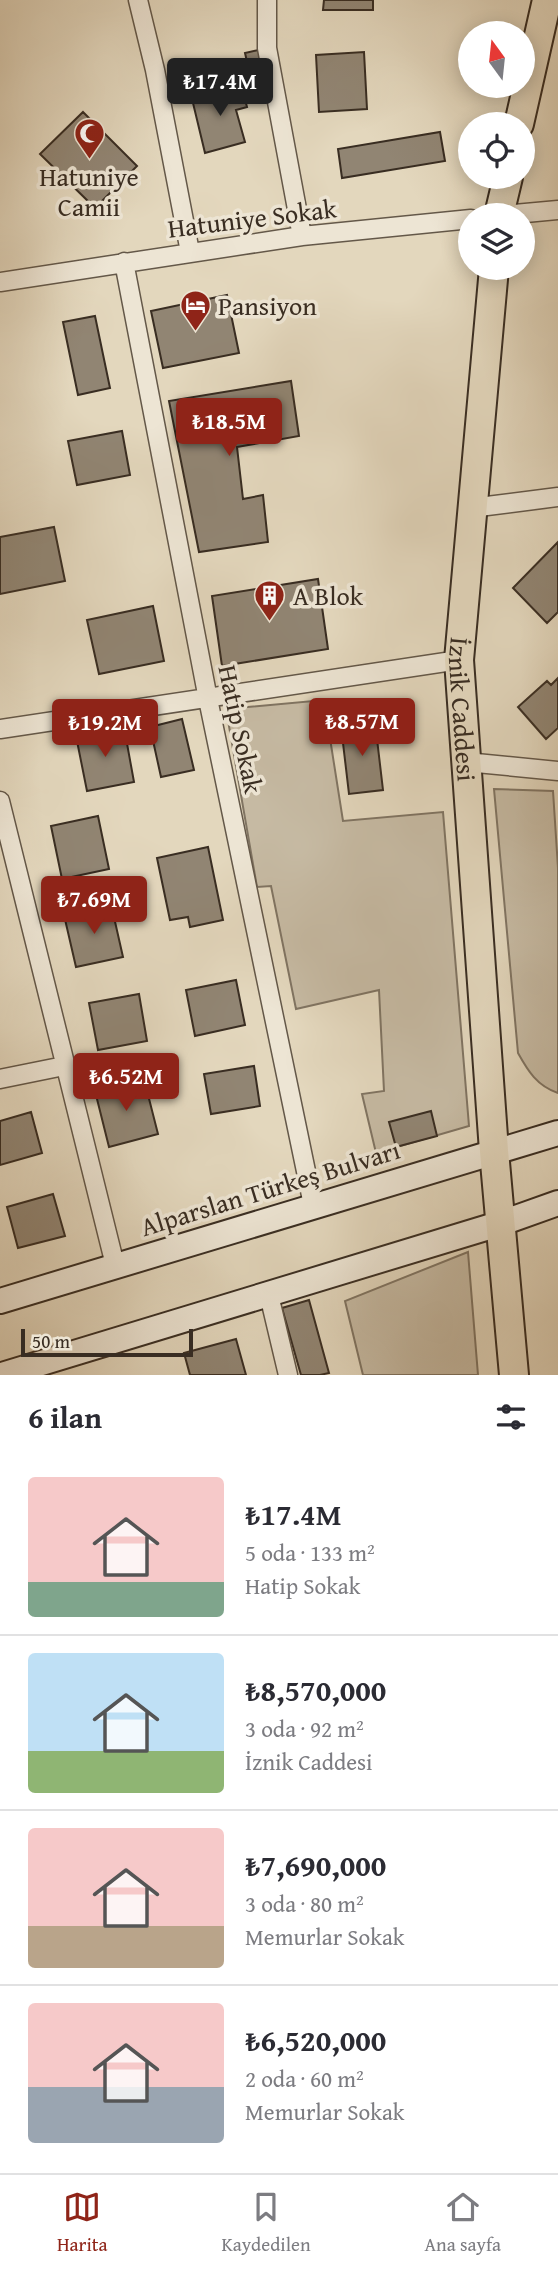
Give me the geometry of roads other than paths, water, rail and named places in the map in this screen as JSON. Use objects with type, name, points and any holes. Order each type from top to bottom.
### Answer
[{"type":"main road","points":[[522,112],[547,0]]},
{"type":"main road","name":"İznik Caddesi","points":[[493,280],[459,660],[494,1151],[514,1375]]},
{"type":"main road","name":"Alparslan Türkeş Bulvarı","points":[[0,1301],[558,1133]]},
{"type":"main road","points":[[2,1375],[502,1223],[558,1203]]},
{"type":"street","points":[[138,0],[155,70],[190,252]]},
{"type":"street","points":[[267,0],[267,48],[302,236]]},
{"type":"street","points":[[535,212],[558,210]]},
{"type":"street","name":"Hatuniye Sokak","points":[[0,282],[302,236],[458,220]]},
{"type":"street","name":"Hatip Sokak","points":[[124,262],[208,699],[313,1205]]},
{"type":"street","points":[[471,508],[558,497]]},
{"type":"street","points":[[0,729],[459,660]]},
{"type":"street","points":[[466,762],[558,771]]},
{"type":"street","points":[[0,800],[64,1066],[116,1265]]},
{"type":"street","points":[[0,1079],[64,1066]]},
{"type":"street","points":[[269,1295],[288,1375]]},
{"type":"place","name":"Hatuniye Camii","points":[[89,160]]},
{"type":"place","name":"Pansiyon","points":[[195,332]]},
{"type":"place","name":"A Blok","points":[[270,622]]}]
